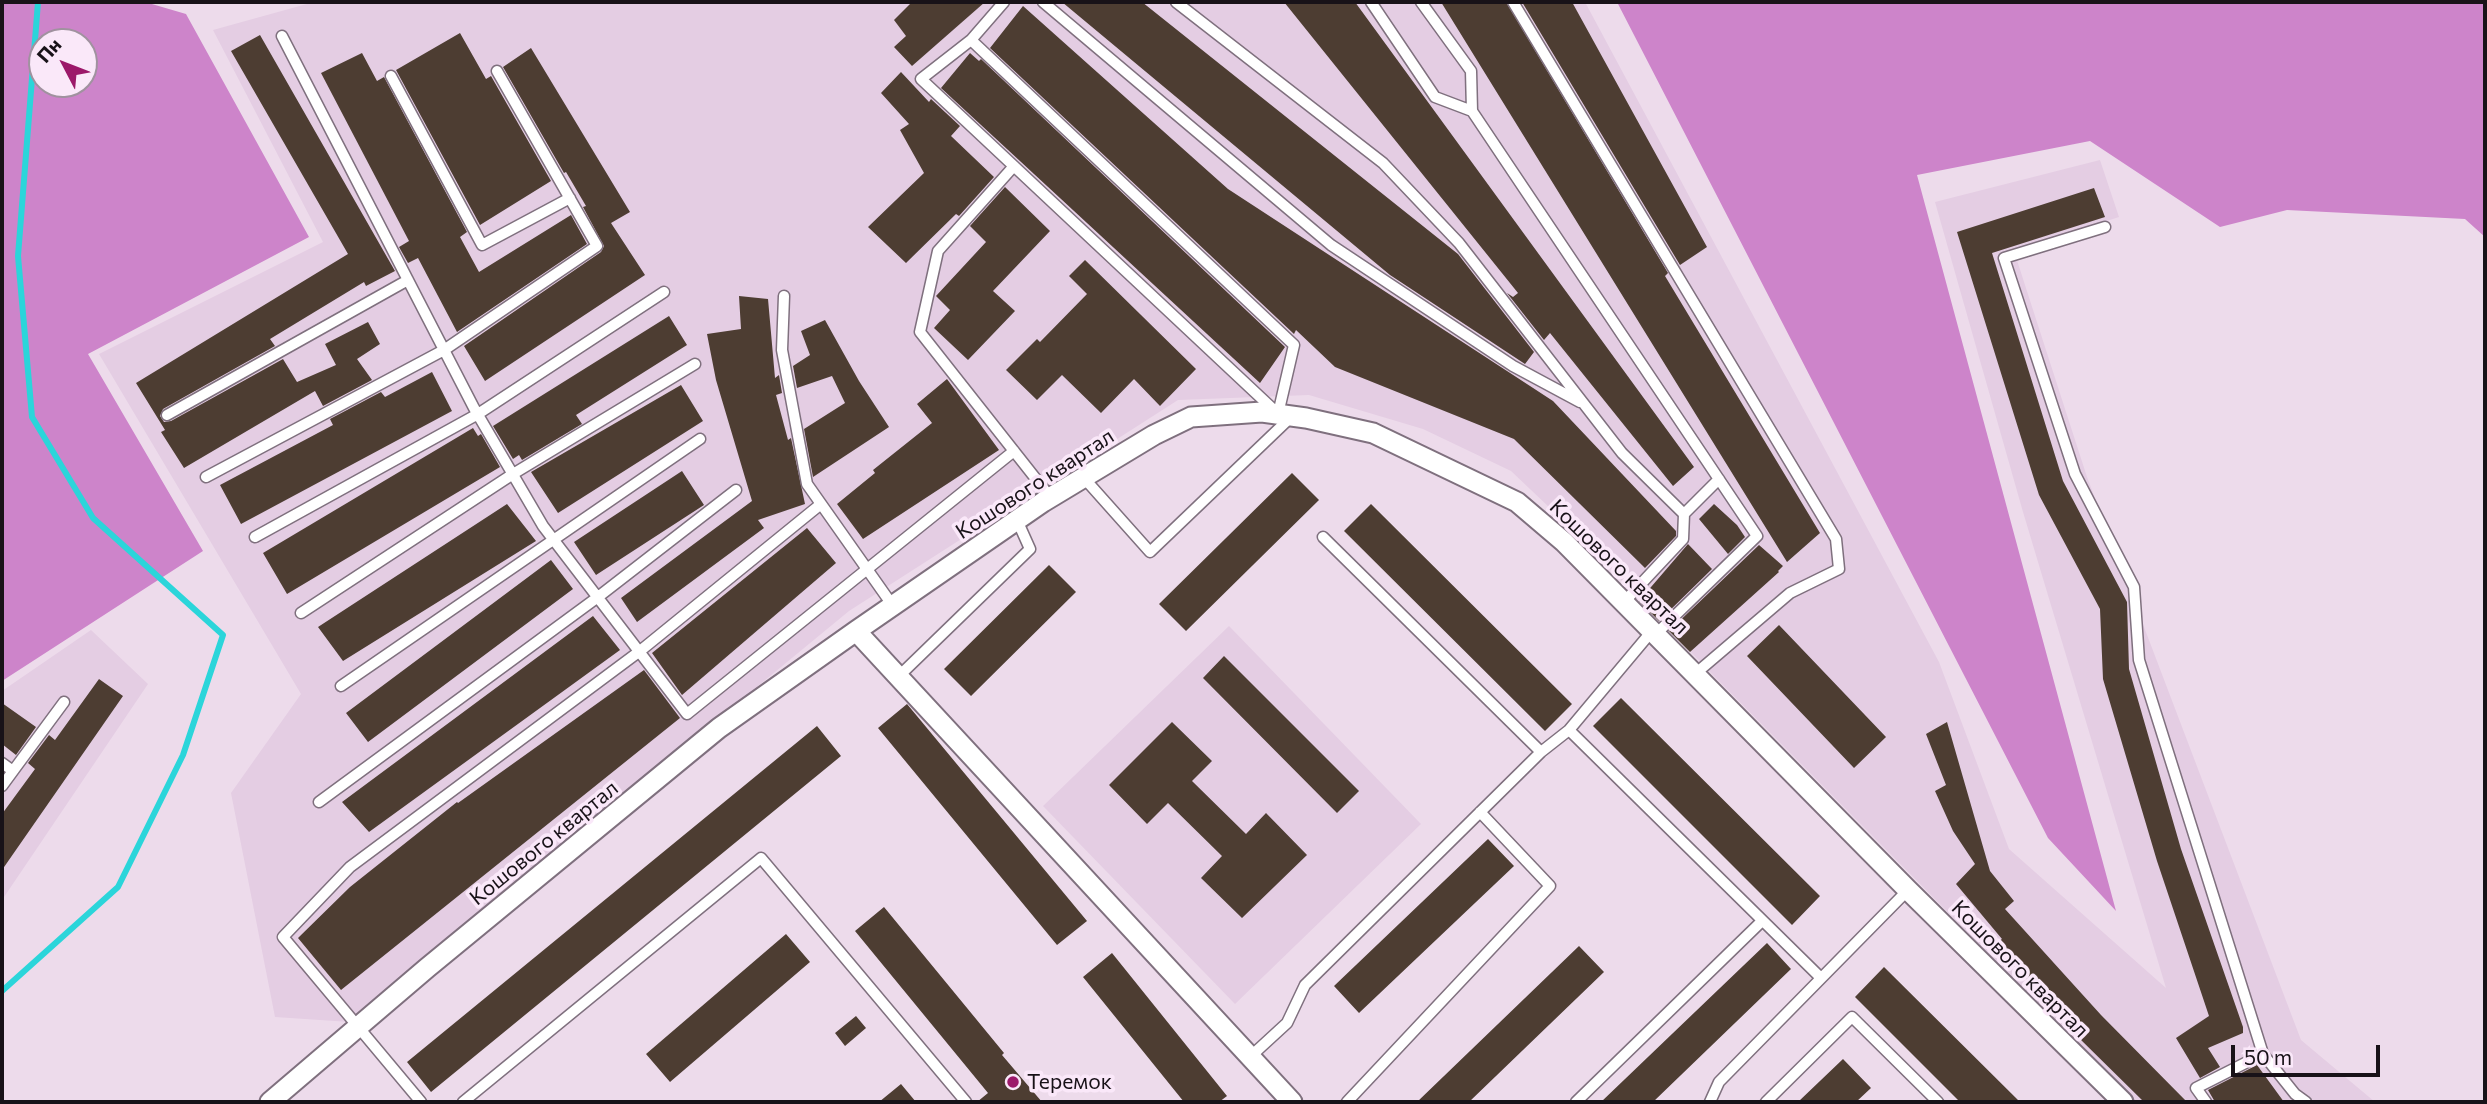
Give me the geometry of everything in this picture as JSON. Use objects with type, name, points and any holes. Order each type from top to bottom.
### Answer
[{"type":"street","name":"Кошового квартал","points":[[270,1102],[358,1026],[719,729],[856,631],[1017,520],[1154,435],[1191,417],[1262,412],[1373,433],[1517,502],[1564,542],[1908,890],[2123,1102]]},
{"type":"street","points":[[856,631],[1292,1102]]},
{"type":"lane","points":[[1004,2],[971,40],[920,79],[1285,415]]},
{"type":"lane","points":[[1043,2],[1331,245],[1513,366],[1583,404]]},
{"type":"lane","points":[[1177,2],[1383,163],[1459,243],[1622,453],[1684,514]]},
{"type":"lane","points":[[1370,2],[1435,97],[1472,111]]},
{"type":"lane","points":[[1250,1057],[1287,1023],[1305,985],[1541,752],[1569,730],[1654,632],[1757,536],[1472,111],[1471,71],[1421,2]]},
{"type":"lane","points":[[1513,2],[1836,539],[1839,569],[1790,593],[1695,674]]},
{"type":"lane","points":[[282,36],[478,414],[543,526],[687,714],[1014,451]]},
{"type":"lane","points":[[971,40],[1294,345],[1285,415],[1150,552],[1084,478]]},
{"type":"lane","points":[[206,477],[444,350],[597,246],[497,71]]},
{"type":"lane","points":[[391,76],[482,245],[570,198]]},
{"type":"lane","points":[[1014,166],[938,251],[920,332],[1051,498]]},
{"type":"lane","points":[[2105,228],[2004,258],[2075,474],[2134,587],[2139,660],[2263,1054],[2295,1094],[2306,1102]]},
{"type":"lane","points":[[167,415],[408,280]]},
{"type":"lane","points":[[255,537],[478,414],[664,292]]},
{"type":"lane","points":[[784,296],[782,350],[807,484],[892,606]]},
{"type":"lane","points":[[301,614],[513,474],[695,364]]},
{"type":"lane","points":[[341,686],[700,439]]},
{"type":"lane","points":[[1624,602],[1683,539],[1684,514],[1719,479]]},
{"type":"lane","points":[[319,802],[598,597],[736,490]]},
{"type":"lane","points":[[421,1102],[283,937],[350,867],[640,651],[821,504]]},
{"type":"lane","points":[[898,677],[1030,549],[1017,520]]},
{"type":"lane","points":[[1323,537],[1541,752]]},
{"type":"lane","points":[[2,786],[64,702]]},
{"type":"lane","points":[[1569,730],[1821,978]]},
{"type":"lane","points":[[2,763],[13,771]]},
{"type":"lane","points":[[1347,1102],[1550,886],[1480,812]]},
{"type":"lane","points":[[463,1102],[761,858],[966,1102]]},
{"type":"lane","points":[[1710,1102],[1719,1082],[1908,890]]},
{"type":"lane","points":[[1576,1102],[1762,921]]},
{"type":"lane","points":[[1766,1102],[1852,1017],[1938,1102]]},
{"type":"lane","points":[[2206,1102],[2196,1088],[2263,1054]]},
{"type":"shaded area","points":[[2,2],[145,2],[186,14],[309,237],[88,354],[203,551],[2,681]]},
{"type":"shaded area","points":[[314,2],[1585,2],[1939,662],[2009,849],[2166,988],[2023,512],[1935,202],[2100,160],[2119,217],[2014,251],[2087,477],[2301,1040],[2375,1102],[2136,1102],[1570,527],[1511,471],[1423,429],[1309,395],[1178,400],[849,611],[350,1022],[275,1017],[231,793],[301,694],[99,354],[323,242],[213,30]]},
{"type":"shaded area","points":[[1617,2],[2485,2],[2485,237],[2465,219],[2287,210],[2220,227],[2090,141],[1917,175],[2116,911],[2048,838]]},
{"type":"shaded area","points":[[1229,626],[1421,824],[1235,1004],[1043,806]]},
{"type":"shaded area","points":[[91,630],[148,684],[2,900],[2,691]]},
{"type":"building","points":[[912,2],[985,2],[912,66],[894,47],[906,36],[894,20]]},
{"type":"building","points":[[1062,2],[1142,2],[1458,254],[1534,352],[1525,364],[1390,275]]},
{"type":"building","points":[[1284,2],[1355,2],[1694,467],[1673,486],[1550,333],[1544,340],[1507,293],[1513,297],[1518,293]]},
{"type":"building","points":[[1441,2],[1506,2],[1668,273],[1665,276],[1820,533],[1787,562]]},
{"type":"building","points":[[1522,2],[1572,2],[1707,247],[1680,265]]},
{"type":"building","points":[[1023,6],[1228,189],[1553,401],[1676,531],[1676,536],[1645,568],[1514,439],[1335,367],[1296,330],[1294,334],[990,48]]},
{"type":"building","points":[[460,33],[486,79],[491,76],[551,181],[480,225],[396,70]]},
{"type":"building","points":[[260,35],[395,271],[366,286],[364,282],[270,339],[275,346],[163,409],[160,416],[164,422],[171,421],[283,359],[297,382],[336,365],[325,344],[368,322],[380,344],[357,359],[372,380],[323,406],[315,391],[184,468],[161,432],[165,430],[136,383],[348,254],[231,51]]},
{"type":"building","points":[[531,48],[630,212],[611,223],[645,275],[485,381],[464,346],[601,252],[604,246],[583,207],[586,206],[503,67]]},
{"type":"building","points":[[362,53],[377,81],[384,77],[467,232],[460,237],[479,272],[571,215],[587,244],[457,332],[418,258],[408,263],[399,247],[409,241],[321,73]]},
{"type":"building","points":[[970,53],[979,61],[981,59],[1285,347],[1260,383],[941,88]]},
{"type":"building","points":[[901,72],[929,102],[931,99],[960,126],[951,136],[994,177],[959,216],[956,214],[906,263],[868,227],[924,173],[900,130],[909,124],[881,93]]},
{"type":"building","points":[[1005,187],[1050,231],[993,291],[1015,311],[968,360],[934,328],[950,310],[936,296],[986,242],[970,226]]},
{"type":"building","points":[[2094,188],[2105,217],[1992,253],[2063,481],[2127,602],[2129,669],[2181,849],[2243,1027],[2243,1033],[2208,1048],[2220,1067],[2200,1078],[2176,1038],[2209,1016],[2157,861],[2103,679],[2100,609],[2039,495],[1957,232]]},
{"type":"building","points":[[1085,260],[1196,369],[1160,406],[1134,379],[1101,413],[1062,375],[1037,400],[1006,370],[1037,339],[1040,342],[1087,294],[1069,276]]},
{"type":"building","points":[[739,296],[768,299],[775,378],[779,375],[782,393],[776,395],[788,440],[791,438],[805,504],[758,520],[764,528],[637,622],[621,598],[752,501],[716,380],[707,334],[741,329]]},
{"type":"building","points":[[669,316],[687,345],[576,415],[582,424],[522,460],[519,455],[513,459],[493,426]]},
{"type":"building","points":[[825,320],[859,381],[889,427],[813,477],[804,429],[845,403],[832,376],[797,388],[793,366],[810,355],[801,331]]},
{"type":"building","points":[[432,372],[452,411],[241,524],[220,485],[333,425],[330,419],[381,392],[385,397]]},
{"type":"building","points":[[947,379],[999,450],[863,539],[837,504],[875,473],[873,470],[932,423],[917,404]]},
{"type":"building","points":[[681,385],[703,421],[558,513],[531,472]]},
{"type":"building","points":[[473,428],[478,436],[481,434],[500,467],[287,594],[263,553]]},
{"type":"building","points":[[682,471],[704,505],[596,575],[574,542]]},
{"type":"building","points":[[1292,473],[1319,500],[1186,631],[1159,604]]},
{"type":"building","points":[[507,504],[536,541],[343,661],[318,627]]},
{"type":"building","points":[[1371,504],[1572,704],[1545,731],[1344,531]]},
{"type":"building","points":[[1714,504],[1737,525],[1745,537],[1728,554],[1699,519]]},
{"type":"building","points":[[807,528],[836,563],[682,695],[652,653]]},
{"type":"building","points":[[1688,544],[1712,569],[1659,621],[1639,601]]},
{"type":"building","points":[[1759,545],[1783,566],[1690,652],[1669,631]]},
{"type":"building","points":[[551,560],[573,589],[368,742],[346,713]]},
{"type":"building","points":[[1049,565],[1076,592],[971,696],[944,669]]},
{"type":"building","points":[[593,616],[620,650],[369,832],[342,802]]},
{"type":"building","points":[[1779,625],[1886,737],[1854,768],[1747,656]]},
{"type":"building","points":[[1224,656],[1359,791],[1337,813],[1203,678]]},
{"type":"building","points":[[644,670],[680,718],[341,990],[298,938],[350,887],[457,802]]},
{"type":"building","points":[[99,679],[123,696],[2,870],[2,814],[35,769],[28,763],[49,735],[55,740]]},
{"type":"building","points":[[1621,698],[1820,896],[1792,925],[1593,726]]},
{"type":"building","points":[[2,703],[36,727],[16,755],[2,744]]},
{"type":"building","points":[[907,704],[1087,921],[1057,945],[878,728]]},
{"type":"building","points":[[1172,722],[1212,761],[1192,781],[1246,834],[1266,813],[1307,855],[1242,918],[1201,878],[1222,856],[1168,803],[1147,824],[1109,785]]},
{"type":"building","points":[[1947,722],[1990,871],[2014,901],[2005,909],[2101,1015],[2187,1102],[2144,1102],[2079,1038],[1994,944],[2002,939],[1956,884],[1975,864],[1953,831],[1935,791],[1946,785],[1926,734]]},
{"type":"building","points":[[817,726],[841,756],[431,1092],[407,1062]]},
{"type":"building","points":[[1488,839],[1514,866],[1359,1013],[1334,986]]},
{"type":"building","points":[[884,907],[1042,1102],[977,1102],[988,1093],[855,931]]},
{"type":"building","points":[[786,934],[810,962],[670,1082],[646,1054]]},
{"type":"building","points":[[1767,943],[1791,969],[1653,1102],[1601,1102]]},
{"type":"building","points":[[1579,946],[1604,972],[1469,1102],[1417,1102]]},
{"type":"building","points":[[1112,953],[1227,1096],[1219,1102],[1184,1102],[1083,977]]},
{"type":"building","points":[[1884,967],[2020,1102],[1960,1102],[1855,997]]},
{"type":"building","points":[[856,1016],[866,1028],[845,1046],[835,1033]]},
{"type":"building","points":[[1843,1059],[1871,1088],[1856,1102],[1798,1102]]},
{"type":"building","points":[[2257,1065],[2284,1102],[2215,1102],[2208,1090]]},
{"type":"building","points":[[901,1084],[916,1102],[879,1102]]},
{"type":"waterway","points":[[2,991],[118,887],[183,755],[223,635],[93,518],[32,417],[18,256],[38,2]]},
{"type":"place","name":"Теремок","points":[[1013,1082]]}]
